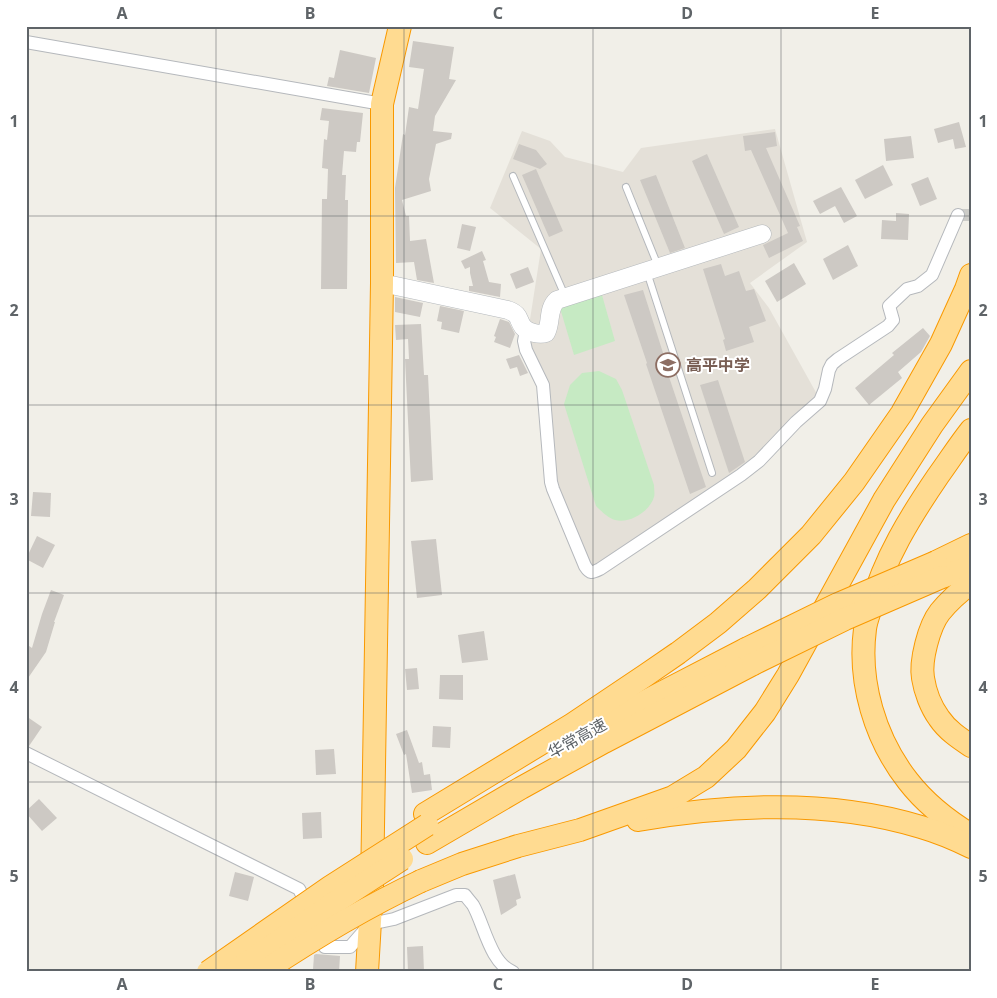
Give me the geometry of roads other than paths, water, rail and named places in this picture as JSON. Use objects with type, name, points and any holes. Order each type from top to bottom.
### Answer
[{"type":"highway","points":[[367,972],[372,877],[382,283],[382,104],[400,26]]},
{"type":"highway","points":[[426,828],[572,724],[678,653],[718,623],[757,589],[812,535],[854,482],[902,413],[941,344],[971,275]]},
{"type":"highway","points":[[263,972],[332,928],[387,897],[421,881],[462,864],[518,846],[580,830],[673,797],[706,777],[736,749],[765,712],[788,675],[884,500],[932,425],[971,371]]},
{"type":"highway","points":[[971,430],[922,499],[901,534],[886,565],[874,596],[865,628],[864,664],[868,696],[877,727],[888,752],[908,782],[933,807],[971,835]]},
{"type":"highway","points":[[939,569],[971,546]]},
{"type":"highway","name":"华常高速","points":[[208,972],[231,964],[330,887],[426,828],[521,788],[677,703],[749,656],[845,620],[939,569],[971,566]]},
{"type":"highway","points":[[971,583],[956,594],[938,613],[928,634],[922,677],[938,718],[954,734],[971,746]]},
{"type":"highway","points":[[580,830],[707,810],[799,808],[848,812],[890,819],[921,827],[971,847]]},
{"type":"street","points":[[26,42],[382,104]]},
{"type":"street","points":[[526,330],[524,341],[526,350],[543,385],[553,489],[585,566],[588,571],[594,572],[741,475],[759,461],[796,422],[820,401],[832,364],[888,326],[893,320],[890,306],[907,289],[918,286],[932,276],[958,215]]},
{"type":"street","points":[[382,283],[515,312],[526,330],[541,334],[546,333],[548,329],[551,308],[557,300],[762,234]]},
{"type":"street","points":[[26,753],[299,889],[326,947],[350,947],[370,924],[394,919],[456,895],[465,895],[472,904],[495,955],[507,969],[513,972]]},
{"type":"lane","points":[[513,176],[566,297]]},
{"type":"lane","points":[[626,187],[712,472]]},
{"type":"tunnel","points":[[958,215],[971,215]]},
{"type":"place","name":"高平中学","points":[[668,365]]}]
